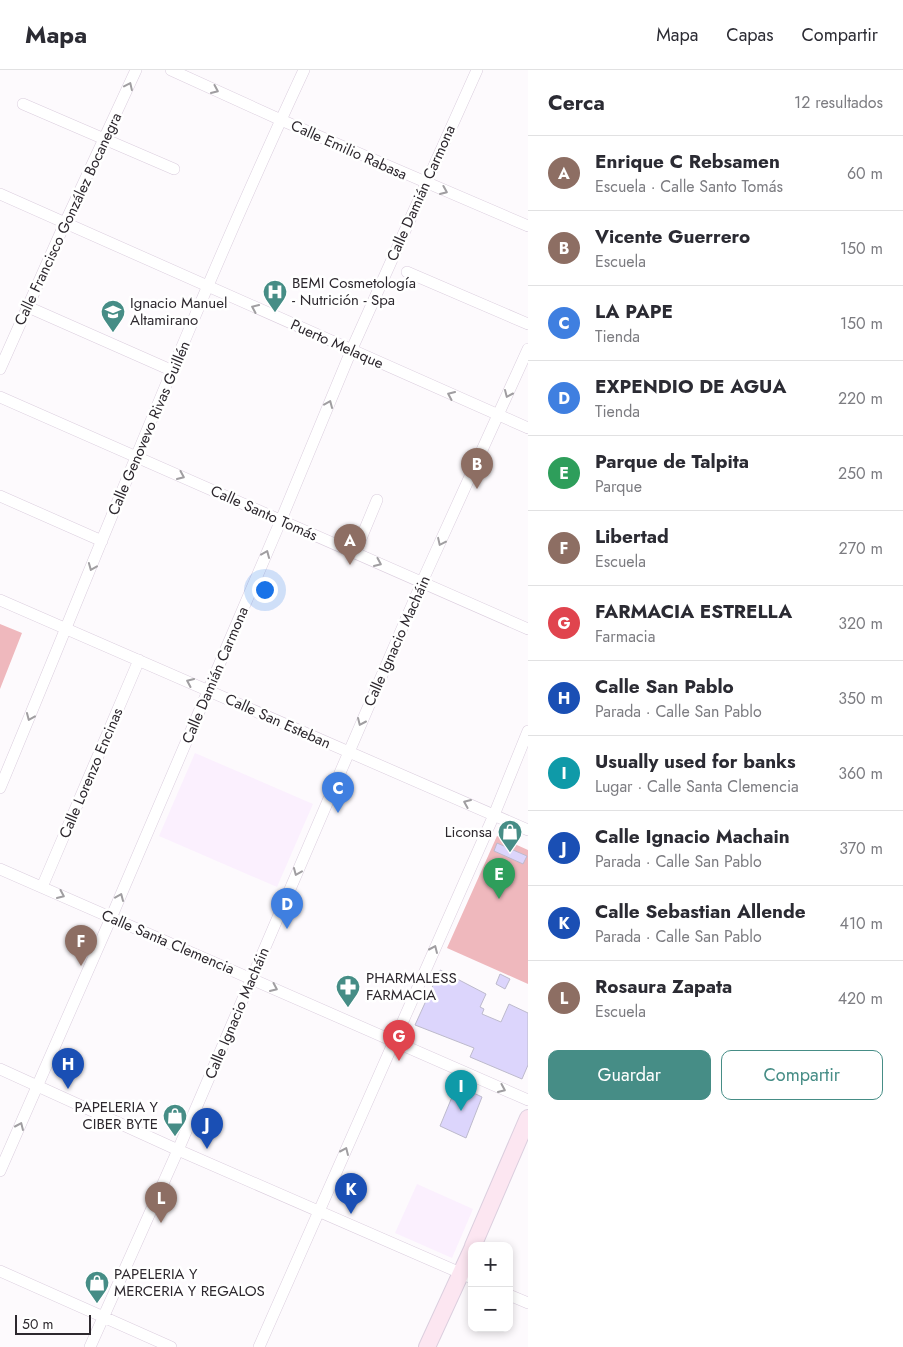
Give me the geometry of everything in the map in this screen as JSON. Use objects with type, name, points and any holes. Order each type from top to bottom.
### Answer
[{"type":"street","name":"Calle Francisco González Bocanegra","points":[[0,369],[136,70]]},
{"type":"street","name":"Calle Emilio Rabasa","points":[[171,70],[425,183],[528,226]]},
{"type":"street","name":"Calle Genovevo Rivas Guillén","points":[[0,788],[208,287],[304,70]]},
{"type":"street","name":"Calle Damián Carmona","points":[[0,1171],[111,918],[351,351],[477,70]]},
{"type":"street","points":[[23,104],[174,169]]},
{"type":"street","name":"Puerto Melaque","points":[[0,194],[528,428]]},
{"type":"street","points":[[406,272],[528,324]]},
{"type":"street","points":[[28,307],[173,371]]},
{"type":"street","name":"Calle Ignacio Macháin","points":[[90,1347],[178,1150],[422,582],[528,349]]},
{"type":"street","name":"Calle Santo Tomás","points":[[0,397],[528,629]]},
{"type":"street","points":[[0,496],[102,541]]},
{"type":"street","points":[[355,553],[377,500]]},
{"type":"street","name":"Calle San Esteban","points":[[0,600],[528,830]]},
{"type":"street","name":"Calle Lorenzo Encinas","points":[[42,887],[139,660]]},
{"type":"street","points":[[259,1347],[494,815],[528,731]]},
{"type":"street","name":"Calle Santa Clemencia","points":[[0,868],[528,1100]]},
{"type":"street","points":[[0,1069],[178,1150],[466,1276],[427,1347]]},
{"type":"street","points":[[474,1242],[528,1118]]},
{"type":"street","points":[[0,1272],[170,1347]]},
{"type":"street","points":[[513,1297],[528,1303]]},
{"type":"shaded area","points":[[0,624],[22,633],[0,689]]},
{"type":"shaded area","points":[[195,753],[313,804],[277,887],[159,836]]},
{"type":"shaded area","points":[[497,836],[528,850],[528,984],[447,948]]},
{"type":"shaded area","points":[[417,1184],[473,1209],[452,1258],[395,1233]]},
{"type":"building","name":"Liconsa","points":[[497,843],[527,856],[523,864],[494,851]]},
{"type":"building","points":[[440,970],[486,994],[480,1007],[484,1009],[482,1014],[501,1022],[509,1004],[528,1013],[528,1065],[522,1079],[470,1057],[474,1048],[415,1025]]},
{"type":"building","points":[[500,974],[510,979],[505,989],[496,984]]},
{"type":"building","points":[[457,1085],[482,1097],[466,1138],[440,1126]]},
{"type":"place","name":"BEMI Cosmetología - Nutrición - Spa","points":[[275,313]]},
{"type":"place","name":"Ignacio Manuel Altamirano","points":[[113,333]]},
{"type":"place","name":"Vicente Guerrero","points":[[477,489]]},
{"type":"place","name":"Enrique C Rebsamen","points":[[350,565]]},
{"type":"place","name":"LA PAPE","points":[[338,813]]},
{"type":"place","name":"Liconsa","points":[[510,853]]},
{"type":"place","name":"Parque de Talpita","points":[[499,899]]},
{"type":"place","name":"EXPENDIO DE AGUA","points":[[287,929]]},
{"type":"place","name":"Libertad","points":[[81,966]]},
{"type":"place","name":"PHARMALESS FARMACIA","points":[[348,1008]]},
{"type":"place","name":"FARMACIA ESTRELLA","points":[[399,1061]]},
{"type":"place","name":"Calle San Pablo","points":[[68,1089]]},
{"type":"place","name":"Usually used for banks","points":[[461,1111]]},
{"type":"place","name":"PAPELERIA Y CIBER BYTE","points":[[175,1137]]},
{"type":"place","name":"Calle Ignacio Machain","points":[[207,1149]]},
{"type":"place","name":"Calle Sebastian Allende","points":[[351,1214]]},
{"type":"place","name":"Rosaura Zapata","points":[[161,1223]]},
{"type":"place","name":"PAPELERIA Y MERCERIA Y REGALOS","points":[[97,1304]]}]
